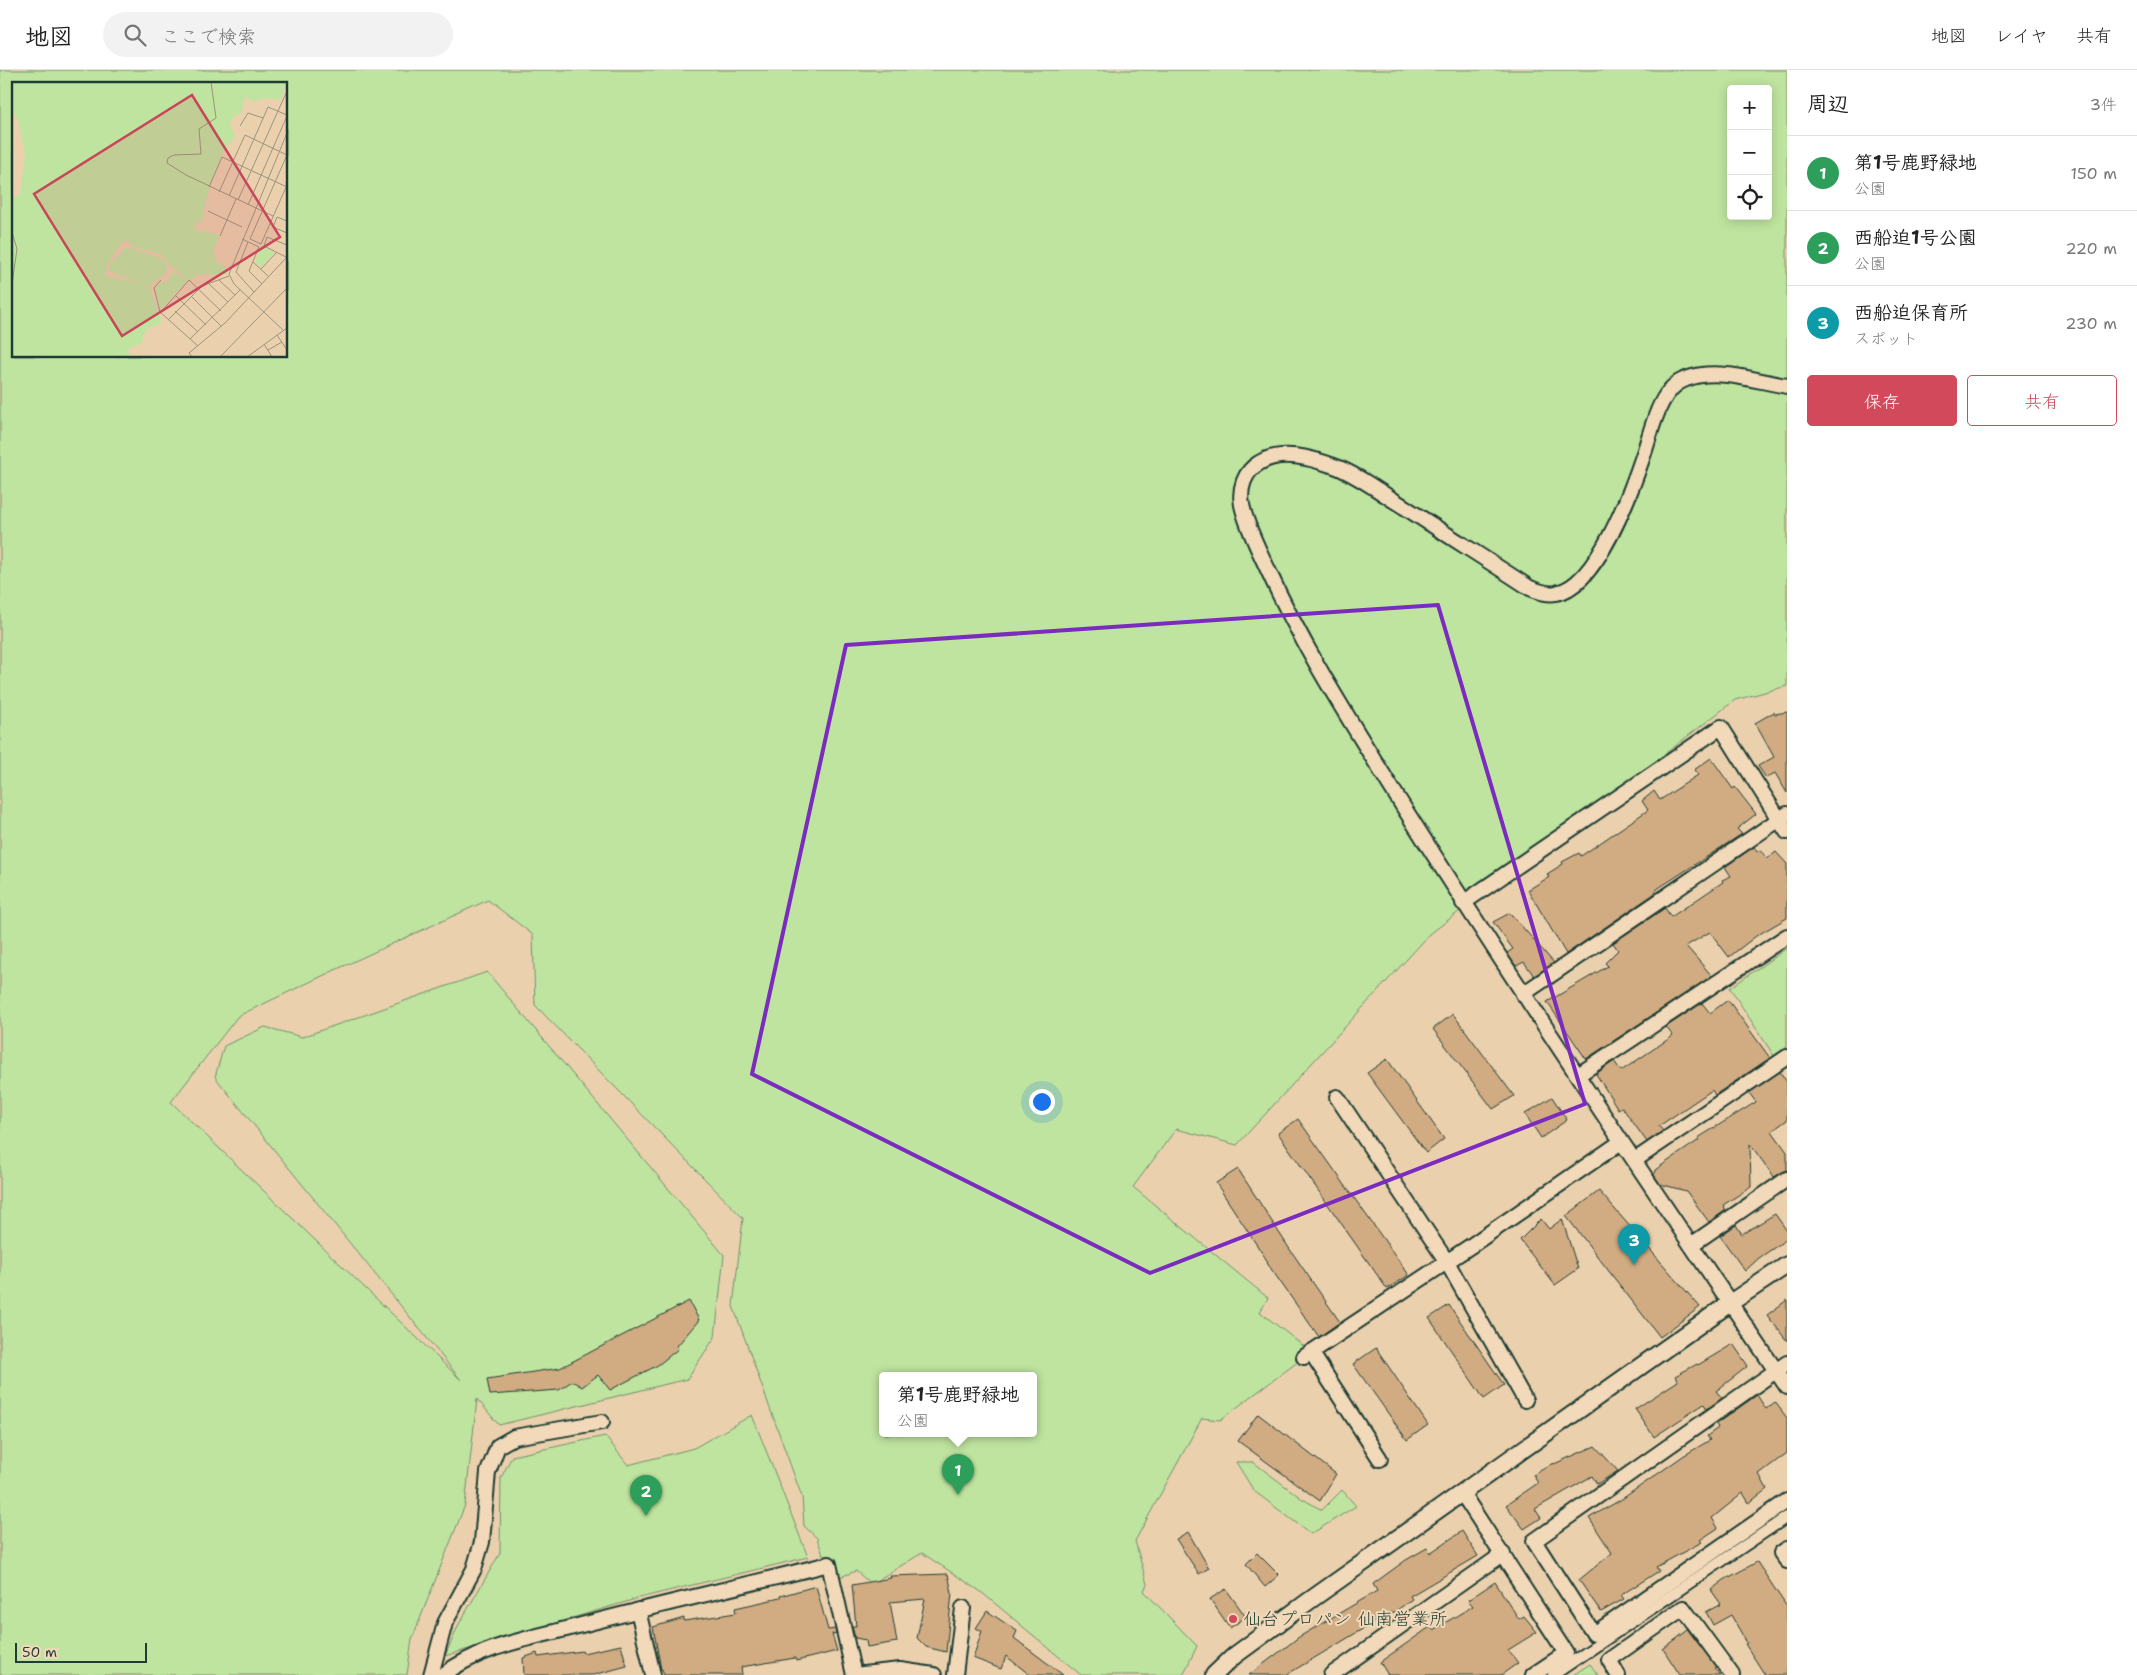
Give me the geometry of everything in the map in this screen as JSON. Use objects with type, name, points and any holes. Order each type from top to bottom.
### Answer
[{"type":"street","points":[[1787,386],[1716,374],[1685,379],[1674,385],[1658,414],[1636,477],[1598,558],[1575,584],[1555,594],[1530,588],[1381,492],[1337,467],[1298,456],[1276,456],[1258,464],[1243,481],[1240,493],[1242,507],[1253,537],[1282,600],[1331,691],[1463,902],[1621,1142],[1635,1160],[1730,1304],[1781,1367],[1787,1387]]},
{"type":"street","points":[[1463,902],[1721,727],[1783,817],[1787,832]]},
{"type":"street","points":[[1523,994],[1783,817]]},
{"type":"street","points":[[1578,1075],[1787,936]]},
{"type":"street","points":[[1635,1160],[1787,1057]]},
{"type":"street","points":[[1337,1097],[1446,1262],[1525,1400]]},
{"type":"street","points":[[1380,1459],[1308,1354],[1621,1142]]},
{"type":"street","points":[[1691,1245],[1787,1179]]},
{"type":"street","points":[[1214,1675],[1234,1656],[1309,1601],[1787,1265]]},
{"type":"street","points":[[1781,1367],[1534,1541],[1594,1634],[1787,1501]]},
{"type":"street","points":[[431,1675],[445,1623],[474,1569],[482,1542],[488,1472],[498,1446],[514,1437],[602,1422]]},
{"type":"street","points":[[1462,1493],[1566,1653],[1533,1675]]},
{"type":"street","points":[[1553,1675],[1787,1516]]},
{"type":"street","points":[[1787,1549],[1781,1552],[1787,1561]]},
{"type":"street","points":[[1331,1675],[1503,1554]]},
{"type":"street","points":[[443,1675],[458,1663],[505,1645],[638,1610],[829,1564],[854,1675],[900,1670],[934,1675]]},
{"type":"street","points":[[955,1675],[963,1608]]},
{"type":"street","points":[[1618,1675],[1609,1660],[1683,1608],[1732,1675]]},
{"type":"street","points":[[638,1610],[653,1675]]},
{"type":"highlighted area","points":[[1438,605],[1585,1104],[1150,1273],[752,1074],[846,645]]},
{"type":"green space","points":[[0,70],[1787,70],[1787,686],[1735,700],[1430,934],[1237,1145],[1176,1129],[1133,1187],[1268,1298],[1260,1312],[1311,1352],[1220,1420],[1202,1418],[1135,1541],[1147,1584],[1144,1591],[1197,1646],[1183,1675],[1081,1675],[980,1591],[922,1553],[871,1584],[856,1571],[832,1580],[817,1538],[804,1526],[802,1497],[733,1306],[743,1218],[535,1005],[533,935],[488,900],[238,1016],[171,1102],[461,1380],[215,1077],[224,1046],[265,1027],[302,1037],[487,972],[724,1255],[715,1337],[687,1379],[499,1425],[477,1399],[465,1505],[412,1639],[407,1675],[0,1675]]},
{"type":"green space","points":[[1787,948],[1787,1047],[1774,1056],[1730,988]]},
{"type":"green space","points":[[752,1415],[808,1557],[639,1598],[445,1656],[459,1624],[500,1553],[501,1478],[512,1456],[605,1436],[628,1465],[694,1448]]},
{"type":"green space","points":[[1236,1462],[1253,1462],[1301,1498],[1322,1510],[1342,1490],[1356,1506],[1311,1534],[1254,1491]]},
{"type":"green space","points":[[1590,1664],[1598,1675],[1573,1675]]},
{"type":"building","points":[[1774,712],[1775,714],[1787,712],[1787,793],[1775,773],[1766,778],[1758,766],[1774,757],[1755,723]]},
{"type":"building","points":[[1711,758],[1733,789],[1735,787],[1756,814],[1737,829],[1742,834],[1657,889],[1654,894],[1566,954],[1528,890],[1549,877],[1547,874],[1563,864],[1562,862],[1579,853],[1581,856],[1648,810],[1642,801],[1654,791],[1660,800],[1698,775],[1694,770]]},
{"type":"building","points":[[1754,847],[1758,852],[1761,850],[1767,859],[1776,852],[1787,864],[1787,918],[1756,936],[1729,957],[1710,932],[1686,946],[1712,976],[1586,1059],[1547,1002],[1608,966],[1605,963],[1618,950],[1613,943],[1665,908],[1671,917],[1723,882],[1722,880],[1731,876],[1725,867]]},
{"type":"building","points":[[1510,913],[1554,963],[1534,976],[1524,962],[1516,966],[1507,953],[1513,949],[1493,922]]},
{"type":"building","points":[[1728,1000],[1770,1058],[1715,1095],[1712,1090],[1659,1126],[1663,1131],[1647,1142],[1622,1107],[1618,1109],[1596,1074],[1614,1061],[1621,1071],[1673,1036],[1666,1027],[1702,1003],[1710,1013]]},
{"type":"building","points":[[1453,1014],[1514,1096],[1493,1109],[1433,1029]]},
{"type":"building","points":[[1387,1059],[1444,1139],[1426,1153],[1367,1073]]},
{"type":"building","points":[[1780,1072],[1787,1082],[1787,1120],[1772,1131],[1787,1152],[1787,1170],[1774,1177],[1750,1144],[1751,1187],[1723,1205],[1726,1210],[1709,1222],[1686,1191],[1660,1184],[1654,1175],[1655,1170],[1699,1140],[1698,1138],[1756,1102],[1749,1093]]},
{"type":"building","points":[[1552,1097],[1567,1120],[1541,1138],[1525,1114]]},
{"type":"building","points":[[1298,1119],[1409,1275],[1387,1289],[1278,1133]]},
{"type":"building","points":[[1238,1169],[1340,1322],[1319,1337],[1267,1263],[1216,1183]]},
{"type":"building","points":[[1599,1191],[1700,1307],[1660,1337],[1566,1216]]},
{"type":"building","points":[[1775,1214],[1787,1231],[1787,1239],[1759,1258],[1745,1271],[1720,1236],[1736,1225],[1742,1234]]},
{"type":"building","points":[[1541,1219],[1549,1229],[1562,1219],[1578,1269],[1555,1285],[1520,1240]]},
{"type":"building","points":[[1787,1300],[1787,1341],[1767,1315]]},
{"type":"building","points":[[689,1301],[699,1320],[677,1346],[678,1349],[658,1365],[610,1390],[598,1375],[582,1387],[572,1381],[559,1390],[490,1395],[487,1379],[560,1368]]},
{"type":"building","points":[[1449,1305],[1504,1385],[1484,1399],[1429,1318]]},
{"type":"building","points":[[1733,1344],[1748,1366],[1716,1391],[1722,1398],[1707,1409],[1704,1404],[1654,1437],[1635,1409],[1678,1381],[1675,1376]]},
{"type":"building","points":[[1376,1348],[1428,1425],[1407,1440],[1353,1364]]},
{"type":"building","points":[[1757,1395],[1766,1409],[1775,1402],[1787,1418],[1787,1453],[1759,1474],[1767,1489],[1749,1503],[1743,1493],[1712,1518],[1718,1528],[1700,1540],[1702,1542],[1656,1567],[1659,1571],[1621,1595],[1624,1599],[1601,1612],[1579,1580],[1612,1553],[1589,1518],[1622,1499],[1683,1456],[1710,1440],[1707,1436],[1718,1428],[1716,1424]]},
{"type":"building","points":[[1258,1414],[1336,1474],[1320,1501],[1238,1441]]},
{"type":"building","points":[[1595,1446],[1618,1471],[1597,1484],[1592,1476],[1535,1509],[1541,1518],[1524,1529],[1506,1505],[1538,1483],[1533,1475],[1553,1463]]},
{"type":"building","points":[[1462,1531],[1478,1556],[1410,1596],[1412,1599],[1392,1614],[1391,1612],[1286,1675],[1249,1675],[1299,1637],[1377,1591],[1373,1584],[1406,1560],[1427,1548],[1430,1553]]},
{"type":"building","points":[[1188,1532],[1209,1568],[1199,1574],[1176,1539]]},
{"type":"building","points":[[1257,1553],[1279,1575],[1265,1587],[1246,1564]]},
{"type":"building","points":[[1757,1562],[1787,1607],[1787,1675],[1765,1675],[1745,1644],[1747,1643],[1731,1615],[1713,1625],[1706,1612],[1721,1604],[1711,1590],[1724,1580]]},
{"type":"building","points":[[948,1574],[952,1593],[946,1652],[926,1647],[917,1638],[925,1599],[890,1602],[897,1642],[867,1647],[866,1640],[855,1638],[852,1626],[856,1626],[852,1585],[891,1578],[890,1576]]},
{"type":"building","points":[[1495,1582],[1519,1619],[1524,1616],[1537,1632],[1508,1650],[1518,1663],[1501,1675],[1388,1675],[1380,1662],[1430,1627],[1433,1630],[1473,1606],[1468,1600]]},
{"type":"building","points":[[816,1586],[828,1630],[835,1629],[836,1635],[832,1634],[837,1651],[796,1661],[795,1658],[741,1667],[742,1675],[664,1675],[661,1669],[653,1627],[684,1618],[684,1621],[736,1613],[735,1608],[780,1598],[780,1596]]},
{"type":"building","points":[[1226,1589],[1246,1617],[1230,1628],[1210,1599]]},
{"type":"building","points":[[987,1611],[1017,1631],[1014,1638],[1063,1675],[1030,1675],[1006,1656],[1001,1669],[973,1658],[982,1631],[976,1628]]},
{"type":"building","points":[[1688,1630],[1720,1675],[1680,1675],[1663,1649]]},
{"type":"building","points":[[621,1645],[627,1666],[593,1675],[524,1675],[523,1658],[537,1653],[538,1657],[582,1651],[583,1653]]},
{"type":"place","name":"西船迫保育所","points":[[1634,1265]]},
{"type":"place","name":"第1号鹿野緑地","points":[[958,1495]]},
{"type":"place","name":"西船迫1号公園","points":[[646,1516]]},
{"type":"place","name":"仙台プロパン 仙南営業所","points":[[1233,1619]]}]
